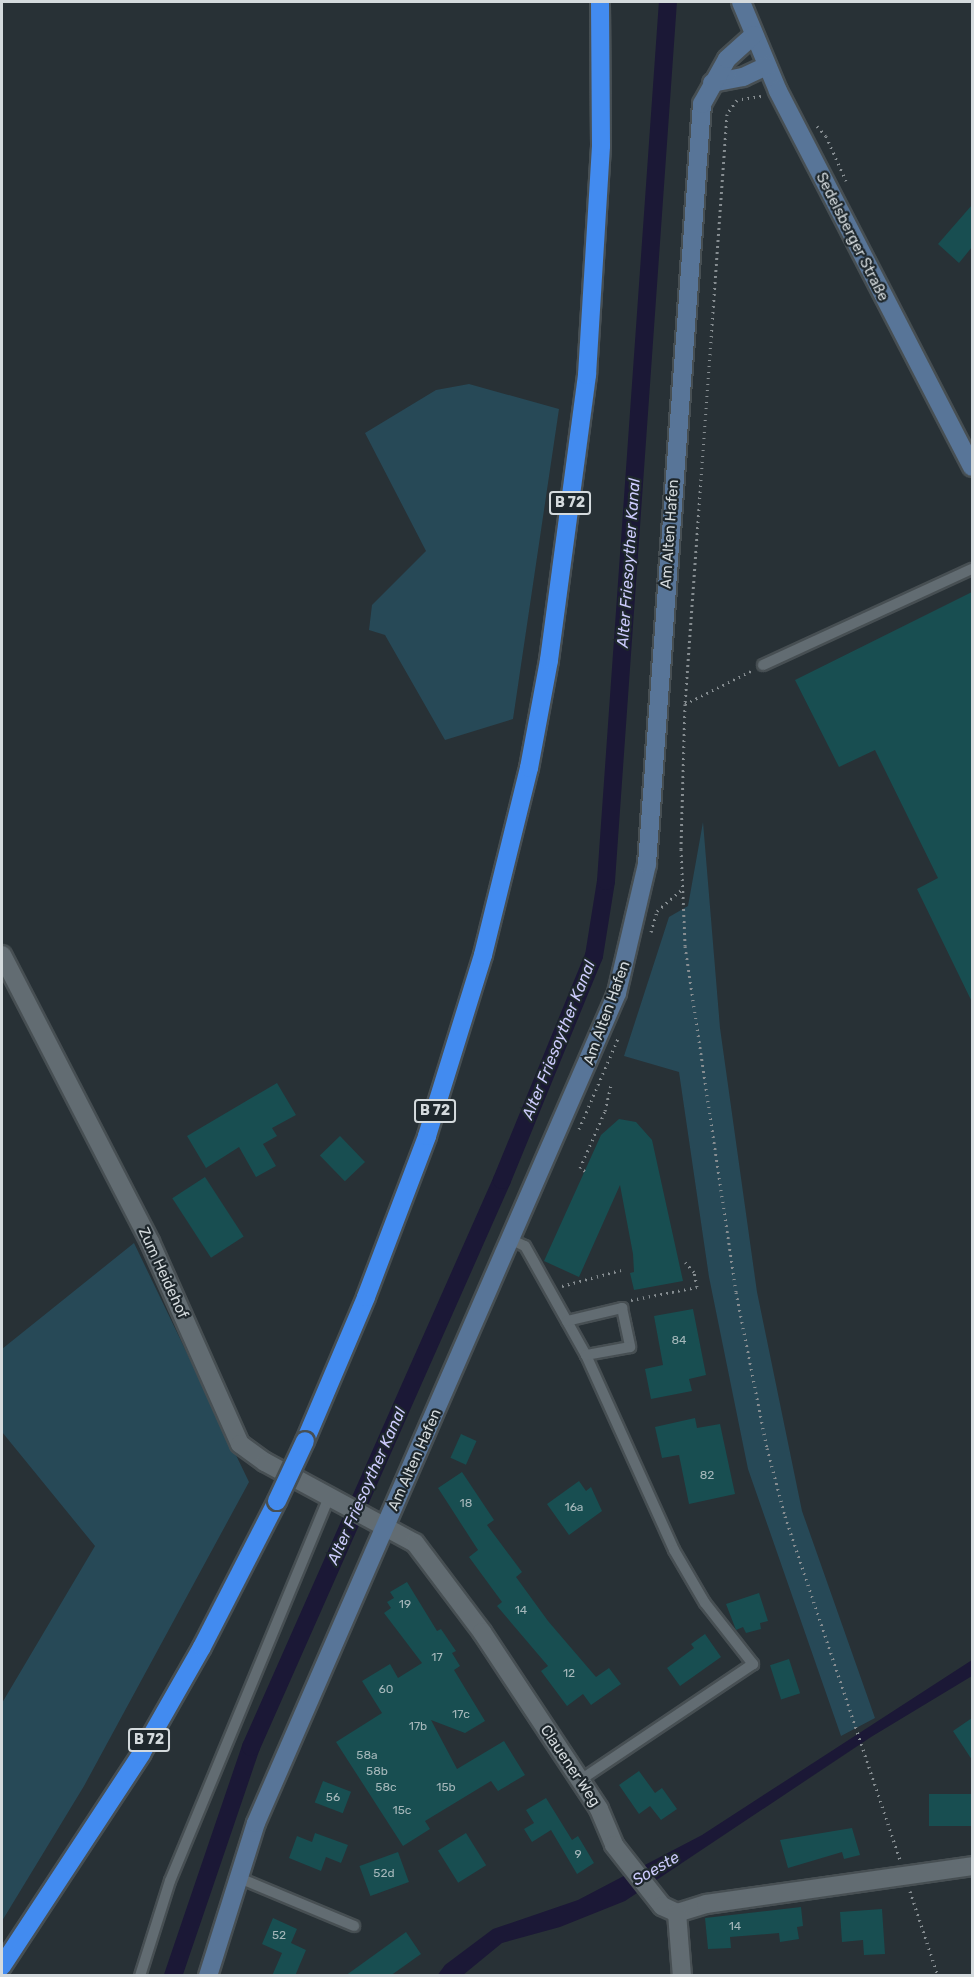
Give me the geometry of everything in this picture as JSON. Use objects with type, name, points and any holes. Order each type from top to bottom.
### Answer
[{"type":"highway","name":"B 72","points":[[2,1966],[141,1754],[202,1647],[277,1501],[366,1297],[427,1136],[483,955],[529,768],[549,660],[587,375],[601,146],[600,2]]},
{"type":"street","name":"Sedelsberger Straße","points":[[741,2],[778,92],[972,468]]},
{"type":"street","name":"Am Alten Hafen","points":[[208,1976],[237,1877],[256,1823],[512,1240],[617,993],[647,864],[702,104],[711,83],[727,59],[754,35]]},
{"type":"street","points":[[711,83],[743,77],[767,66]]},
{"type":"street","name":"Zum Heidehof","points":[[2,955],[150,1242],[240,1444],[329,1497],[386,1526]]},
{"type":"street","name":"Clauener Weg","points":[[386,1526],[415,1543],[462,1605],[579,1781],[628,1865],[648,1893],[662,1906],[677,1913]]},
{"type":"street","points":[[682,1976],[677,1913],[706,1905],[972,1866]]},
{"type":"lane","points":[[763,665],[972,569]]},
{"type":"lane","points":[[512,1240],[525,1246],[586,1355],[674,1550],[705,1603],[753,1664],[579,1781]]},
{"type":"lane","points":[[567,1321],[622,1308],[630,1347],[586,1355]]},
{"type":"lane","points":[[141,1976],[179,1858],[329,1497]]},
{"type":"lane","points":[[237,1877],[354,1926]]},
{"type":"path","points":[[778,92],[737,100],[727,114],[684,704],[681,869],[685,946],[736,1292],[784,1516],[938,1976]]},
{"type":"path","points":[[684,704],[763,665]]},
{"type":"path","points":[[585,1171],[580,1168],[605,1111],[611,1085]]},
{"type":"path","points":[[622,1308],[631,1300],[697,1287],[694,1272],[685,1262]]},
{"type":"path","points":[[549,1290],[621,1270]]},
{"type":"shaded area","points":[[469,384],[559,409],[513,719],[445,740],[385,635],[369,630],[372,605],[426,551],[365,433],[436,390]]},
{"type":"shaded area","points":[[703,822],[720,1028],[757,1292],[802,1511],[875,1718],[841,1736],[748,1469],[709,1277],[679,1072],[624,1056],[669,917],[688,906]]},
{"type":"shaded area","points":[[134,1243],[249,1482],[84,1786],[2,1921],[2,1703],[95,1546],[2,1432],[2,1349]]},
{"type":"water","name":"Soeste","points":[[972,1660],[972,1676],[871,1737],[625,1901],[560,1927],[502,1943],[463,1975],[437,1976],[445,1965],[493,1929],[578,1900],[702,1835]]},
{"type":"building","points":[[972,205],[972,247],[959,263],[938,244]]},
{"type":"building","points":[[972,592],[972,1002],[917,889],[938,878],[875,750],[839,767],[795,680]]},
{"type":"building","points":[[277,1083],[296,1115],[272,1128],[277,1136],[263,1144],[276,1166],[256,1177],[239,1147],[206,1168],[187,1136]]},
{"type":"building","points":[[619,1119],[636,1122],[652,1140],[683,1281],[634,1290],[630,1273],[634,1272],[633,1254],[620,1185],[579,1277],[544,1261],[601,1135]]},
{"type":"building","points":[[340,1136],[365,1162],[345,1181],[320,1155]]},
{"type":"building","points":[[205,1177],[244,1237],[211,1258],[172,1198]]},
{"type":"building","points":[[693,1309],[706,1375],[689,1379],[692,1391],[651,1399],[645,1369],[663,1365],[654,1316]]},
{"type":"building","points":[[695,1418],[697,1428],[720,1424],[735,1494],[689,1504],[679,1455],[662,1458],[655,1427]]},
{"type":"building","points":[[461,1434],[477,1441],[466,1465],[450,1458]]},
{"type":"building","points":[[462,1472],[494,1520],[487,1525],[522,1572],[516,1577],[548,1621],[596,1677],[609,1668],[621,1684],[591,1705],[583,1694],[567,1706],[541,1671],[548,1666],[497,1606],[502,1602],[469,1557],[478,1550],[438,1488]]},
{"type":"building","points":[[579,1481],[586,1491],[591,1487],[602,1511],[569,1535],[547,1504]]},
{"type":"building","points":[[407,1582],[437,1631],[441,1629],[456,1651],[452,1653],[460,1666],[454,1670],[485,1721],[465,1733],[431,1720],[457,1769],[504,1741],[525,1775],[498,1791],[491,1781],[425,1821],[430,1829],[403,1846],[336,1742],[382,1713],[362,1681],[390,1664],[398,1678],[422,1663],[384,1613],[391,1608],[387,1602],[394,1598],[390,1592]]},
{"type":"building","points":[[759,1593],[768,1621],[760,1623],[761,1629],[746,1633],[743,1627],[736,1630],[726,1604]]},
{"type":"building","points":[[705,1634],[721,1657],[680,1686],[667,1668],[694,1648],[691,1644]]},
{"type":"building","points":[[789,1659],[800,1693],[781,1699],[770,1665]]},
{"type":"building","points":[[972,1718],[972,1760],[953,1731]]},
{"type":"building","points":[[639,1771],[655,1793],[662,1788],[677,1809],[661,1820],[650,1806],[639,1814],[619,1785]]},
{"type":"building","points":[[323,1781],[351,1792],[343,1813],[315,1802]]},
{"type":"building","points":[[929,1794],[972,1794],[972,1826],[929,1826]]},
{"type":"building","points":[[546,1798],[572,1840],[578,1836],[594,1863],[577,1874],[551,1830],[532,1842],[524,1829],[534,1823],[526,1810]]},
{"type":"building","points":[[852,1828],[860,1855],[844,1859],[842,1852],[788,1868],[780,1840]]},
{"type":"building","points":[[315,1833],[348,1845],[341,1863],[326,1857],[321,1871],[289,1858],[297,1836],[312,1842]]},
{"type":"building","points":[[466,1833],[486,1865],[458,1883],[438,1850]]},
{"type":"building","points":[[398,1852],[409,1882],[370,1896],[359,1866]]},
{"type":"building","points":[[801,1907],[803,1926],[797,1927],[799,1939],[780,1942],[779,1933],[730,1937],[731,1948],[708,1949],[705,1918]]},
{"type":"building","points":[[882,1909],[885,1954],[864,1955],[863,1940],[842,1942],[840,1912]]},
{"type":"building","points":[[273,1918],[297,1929],[291,1943],[306,1950],[295,1976],[272,1976],[282,1953],[262,1944]]},
{"type":"building","points":[[406,1932],[421,1954],[390,1976],[345,1976]]},
{"type":"waterway","name":"Alter Friesoyther Kanal","points":[[173,1976],[251,1747],[502,1180],[594,956],[606,881],[668,2]]}]
